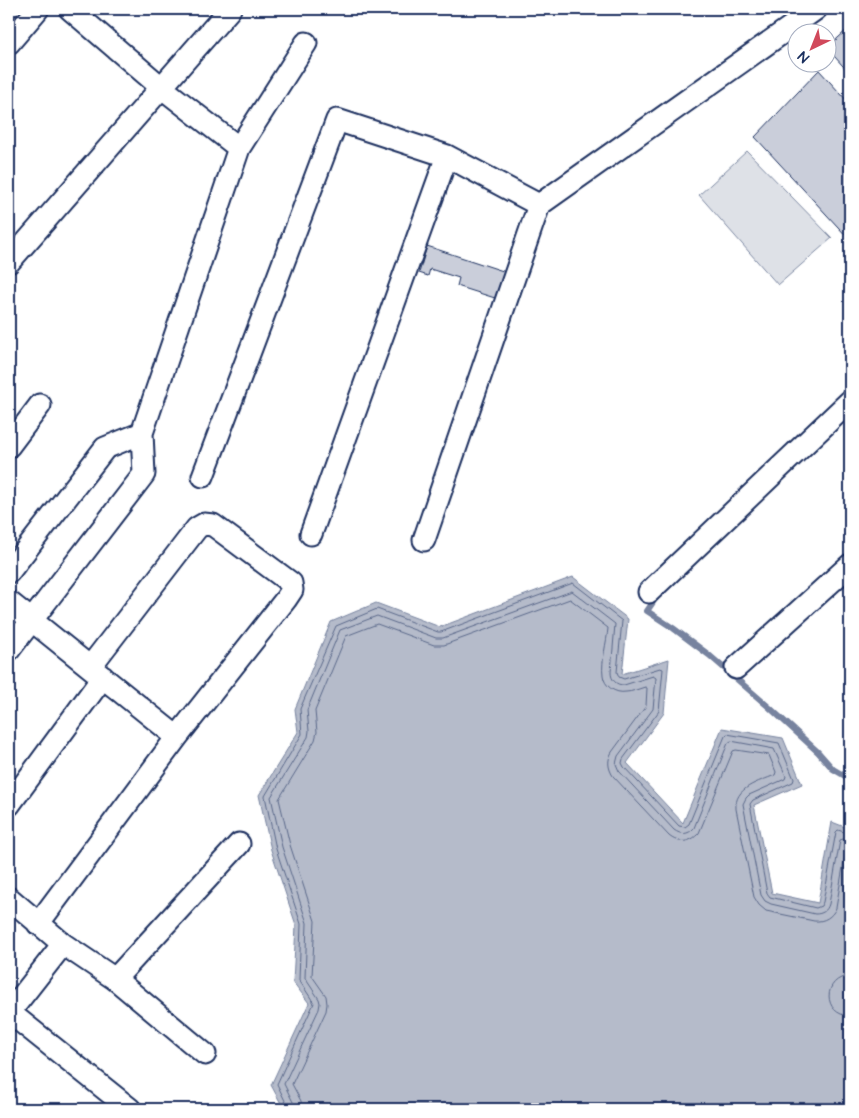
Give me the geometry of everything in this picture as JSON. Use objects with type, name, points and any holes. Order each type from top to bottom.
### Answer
[{"type":"street","points":[[9,42],[38,9]]},
{"type":"street","points":[[70,9],[161,87],[239,148]]},
{"type":"street","points":[[9,262],[230,9]]},
{"type":"street","points":[[424,540],[539,205],[816,9]]},
{"type":"street","points":[[9,650],[144,474],[142,433],[239,148],[306,44]]},
{"type":"street","points":[[203,476],[338,120],[446,156],[539,205]]},
{"type":"street","points":[[311,534],[446,156]]},
{"type":"street","points":[[649,592],[850,401]]},
{"type":"street","points":[[9,446],[40,405]]},
{"type":"street","points":[[9,572],[105,448],[142,433]]},
{"type":"street","points":[[9,806],[96,672],[197,528],[204,524],[213,525],[291,583],[292,590],[286,599],[177,737],[38,924]]},
{"type":"street","points":[[736,668],[850,564]]},
{"type":"street","points":[[9,602],[177,737]]},
{"type":"street","points":[[115,980],[238,844]]},
{"type":"street","points":[[9,898],[63,944],[115,980],[205,1054]]},
{"type":"street","points":[[63,944],[9,1012],[130,1109]]},
{"type":"shaded area","points":[[747,151],[832,238],[778,285],[699,195]]},
{"type":"water","points":[[573,577],[628,619],[622,674],[669,659],[664,713],[627,763],[683,823],[722,728],[783,738],[802,784],[754,805],[772,893],[818,903],[832,822],[850,829],[850,994],[847,995],[850,1007],[850,1109],[284,1109],[271,1085],[309,1003],[293,982],[296,925],[271,850],[259,795],[298,732],[295,709],[331,622],[376,603],[440,627]]},
{"type":"building","points":[[850,27],[850,74],[836,58],[836,40]]},
{"type":"building","points":[[817,72],[821,72],[850,104],[850,240],[755,137]]},
{"type":"building","points":[[427,246],[506,272],[498,299],[457,286],[459,278],[430,269],[428,276],[419,273]]},
{"type":"waterway","points":[[658,595],[647,611],[709,655],[818,752],[833,769],[850,779]]}]
